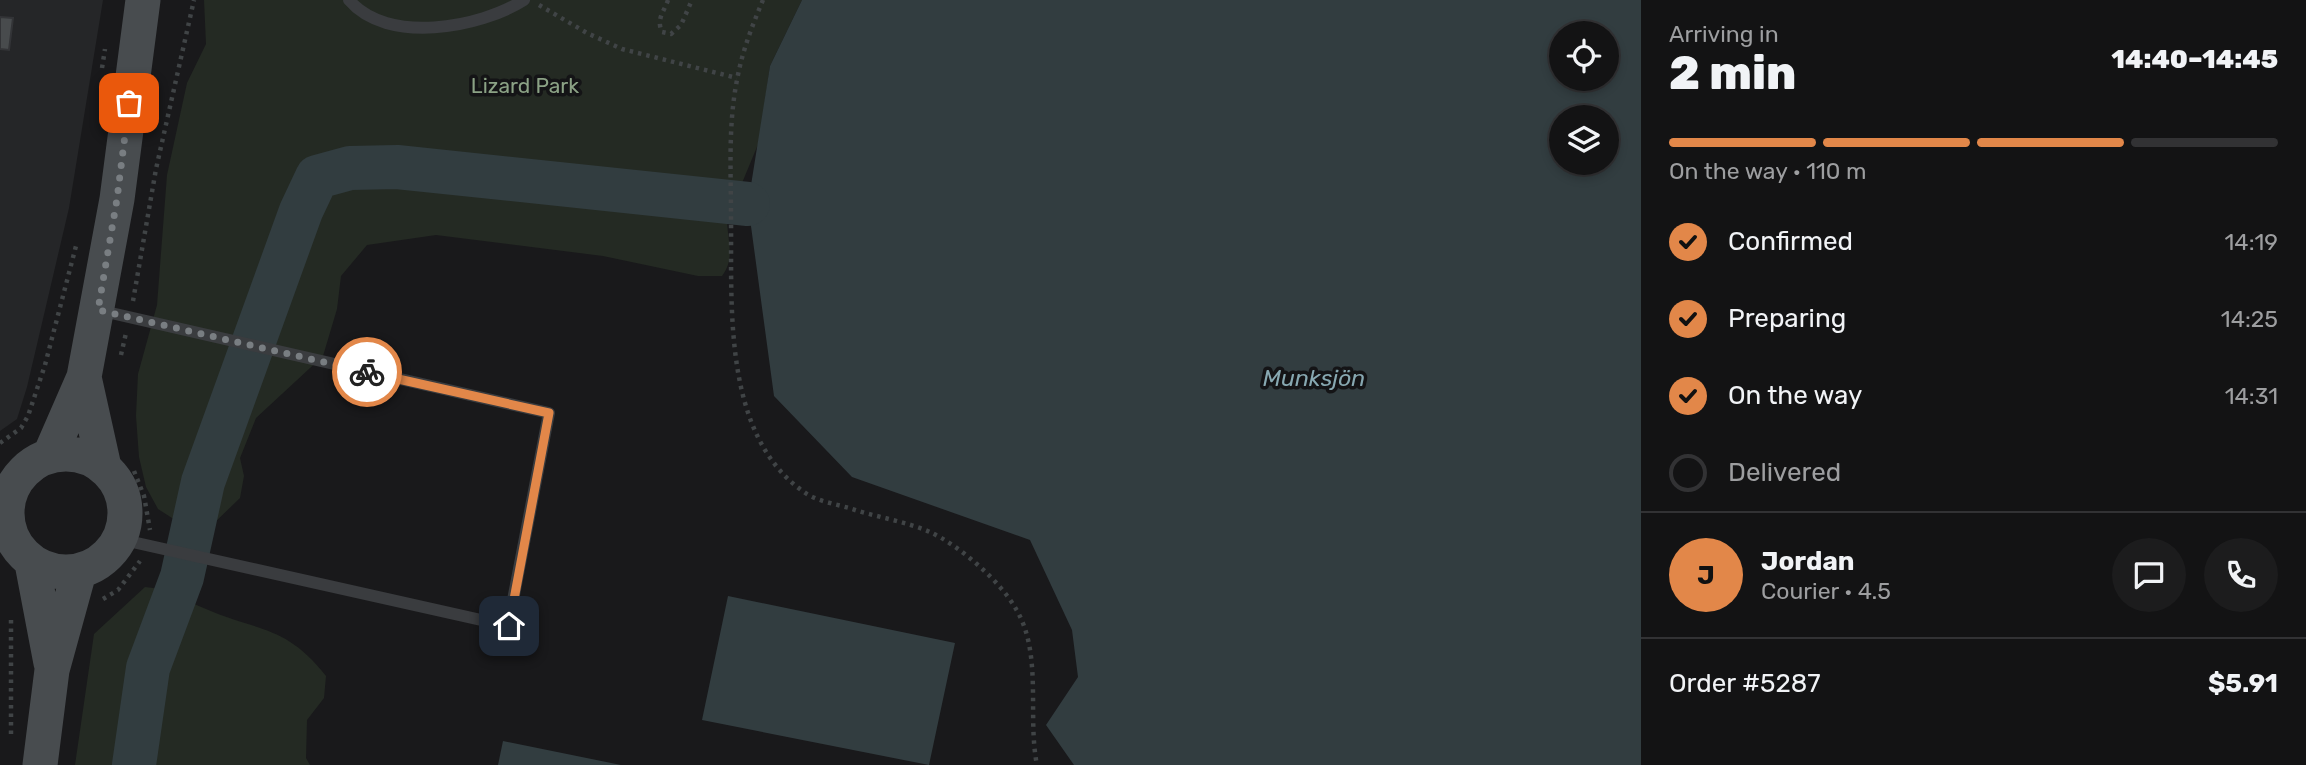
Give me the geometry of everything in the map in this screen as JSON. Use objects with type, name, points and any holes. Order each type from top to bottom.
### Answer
[{"type":"main road","points":[[50,455],[114,314],[117,199],[143,0]]},
{"type":"main road","points":[[32,563],[51,572],[79,572],[99,564],[133,542],[124,530],[126,507],[116,462],[84,377]]},
{"type":"main road","points":[[40,765],[52,670],[55,603],[32,563],[4,528],[11,476],[50,455],[65,453],[116,462]]},
{"type":"main road","points":[[55,603],[79,572]]},
{"type":"lane","points":[[349,0],[356,9],[404,28],[419,29],[483,18],[523,0]]},
{"type":"lane","points":[[114,314],[549,413],[509,626],[133,542]]},
{"type":"path","points":[[120,358],[114,314],[156,169],[194,0]]},
{"type":"path","points":[[532,0],[587,33],[622,49],[737,78]]},
{"type":"path","points":[[668,0],[660,16],[659,26],[662,32],[671,34],[681,25],[692,0]]},
{"type":"path","points":[[763,0],[746,39],[737,78],[731,132],[730,298],[740,386],[770,463],[806,494],[930,533],[986,571],[1017,610],[1027,640],[1032,679],[1032,739],[1037,765]]},
{"type":"path","points":[[101,81],[103,55],[109,40]]},
{"type":"path","points":[[0,443],[21,428],[28,416],[62,304],[77,238]]},
{"type":"path","points":[[11,739],[12,599],[90,607],[118,590],[140,562],[133,542],[151,524],[144,496],[116,462]]},
{"type":"shaded area","points":[[0,0],[103,0],[69,208],[27,387],[17,419],[0,431]]},
{"type":"green space","name":"Lizard Park","points":[[204,0],[802,0],[770,66],[759,142],[742,183],[729,182],[727,222],[730,257],[722,276],[698,276],[603,256],[436,235],[367,245],[341,276],[337,309],[323,356],[256,418],[240,458],[244,476],[240,498],[211,526],[183,525],[158,509],[146,487],[139,457],[136,416],[138,374],[157,305],[167,175],[187,83],[206,44]]},
{"type":"green space","points":[[145,587],[168,592],[198,606],[271,632],[298,647],[312,659],[326,676],[324,698],[307,720],[306,758],[310,765],[75,765],[94,634]]},
{"type":"water","name":"Munksjön","points":[[802,0],[1641,0],[1641,765],[1074,765],[1046,725],[1078,677],[1072,630],[1030,540],[852,477],[774,396],[748,204],[770,66]]},
{"type":"water","points":[[728,596],[955,643],[929,765],[702,720]]},
{"type":"water","points":[[503,741],[621,765],[498,765]]},
{"type":"building","points":[[0,17],[13,18],[9,50],[0,49]]},
{"type":"waterway","points":[[134,765],[148,668],[182,577],[203,482],[301,211],[317,177],[350,168],[397,167],[748,204]]},
{"type":"way so far","points":[[129,103],[117,199],[98,310],[367,372]]},
{"type":"route","points":[[367,372],[549,413],[509,626]]}]
